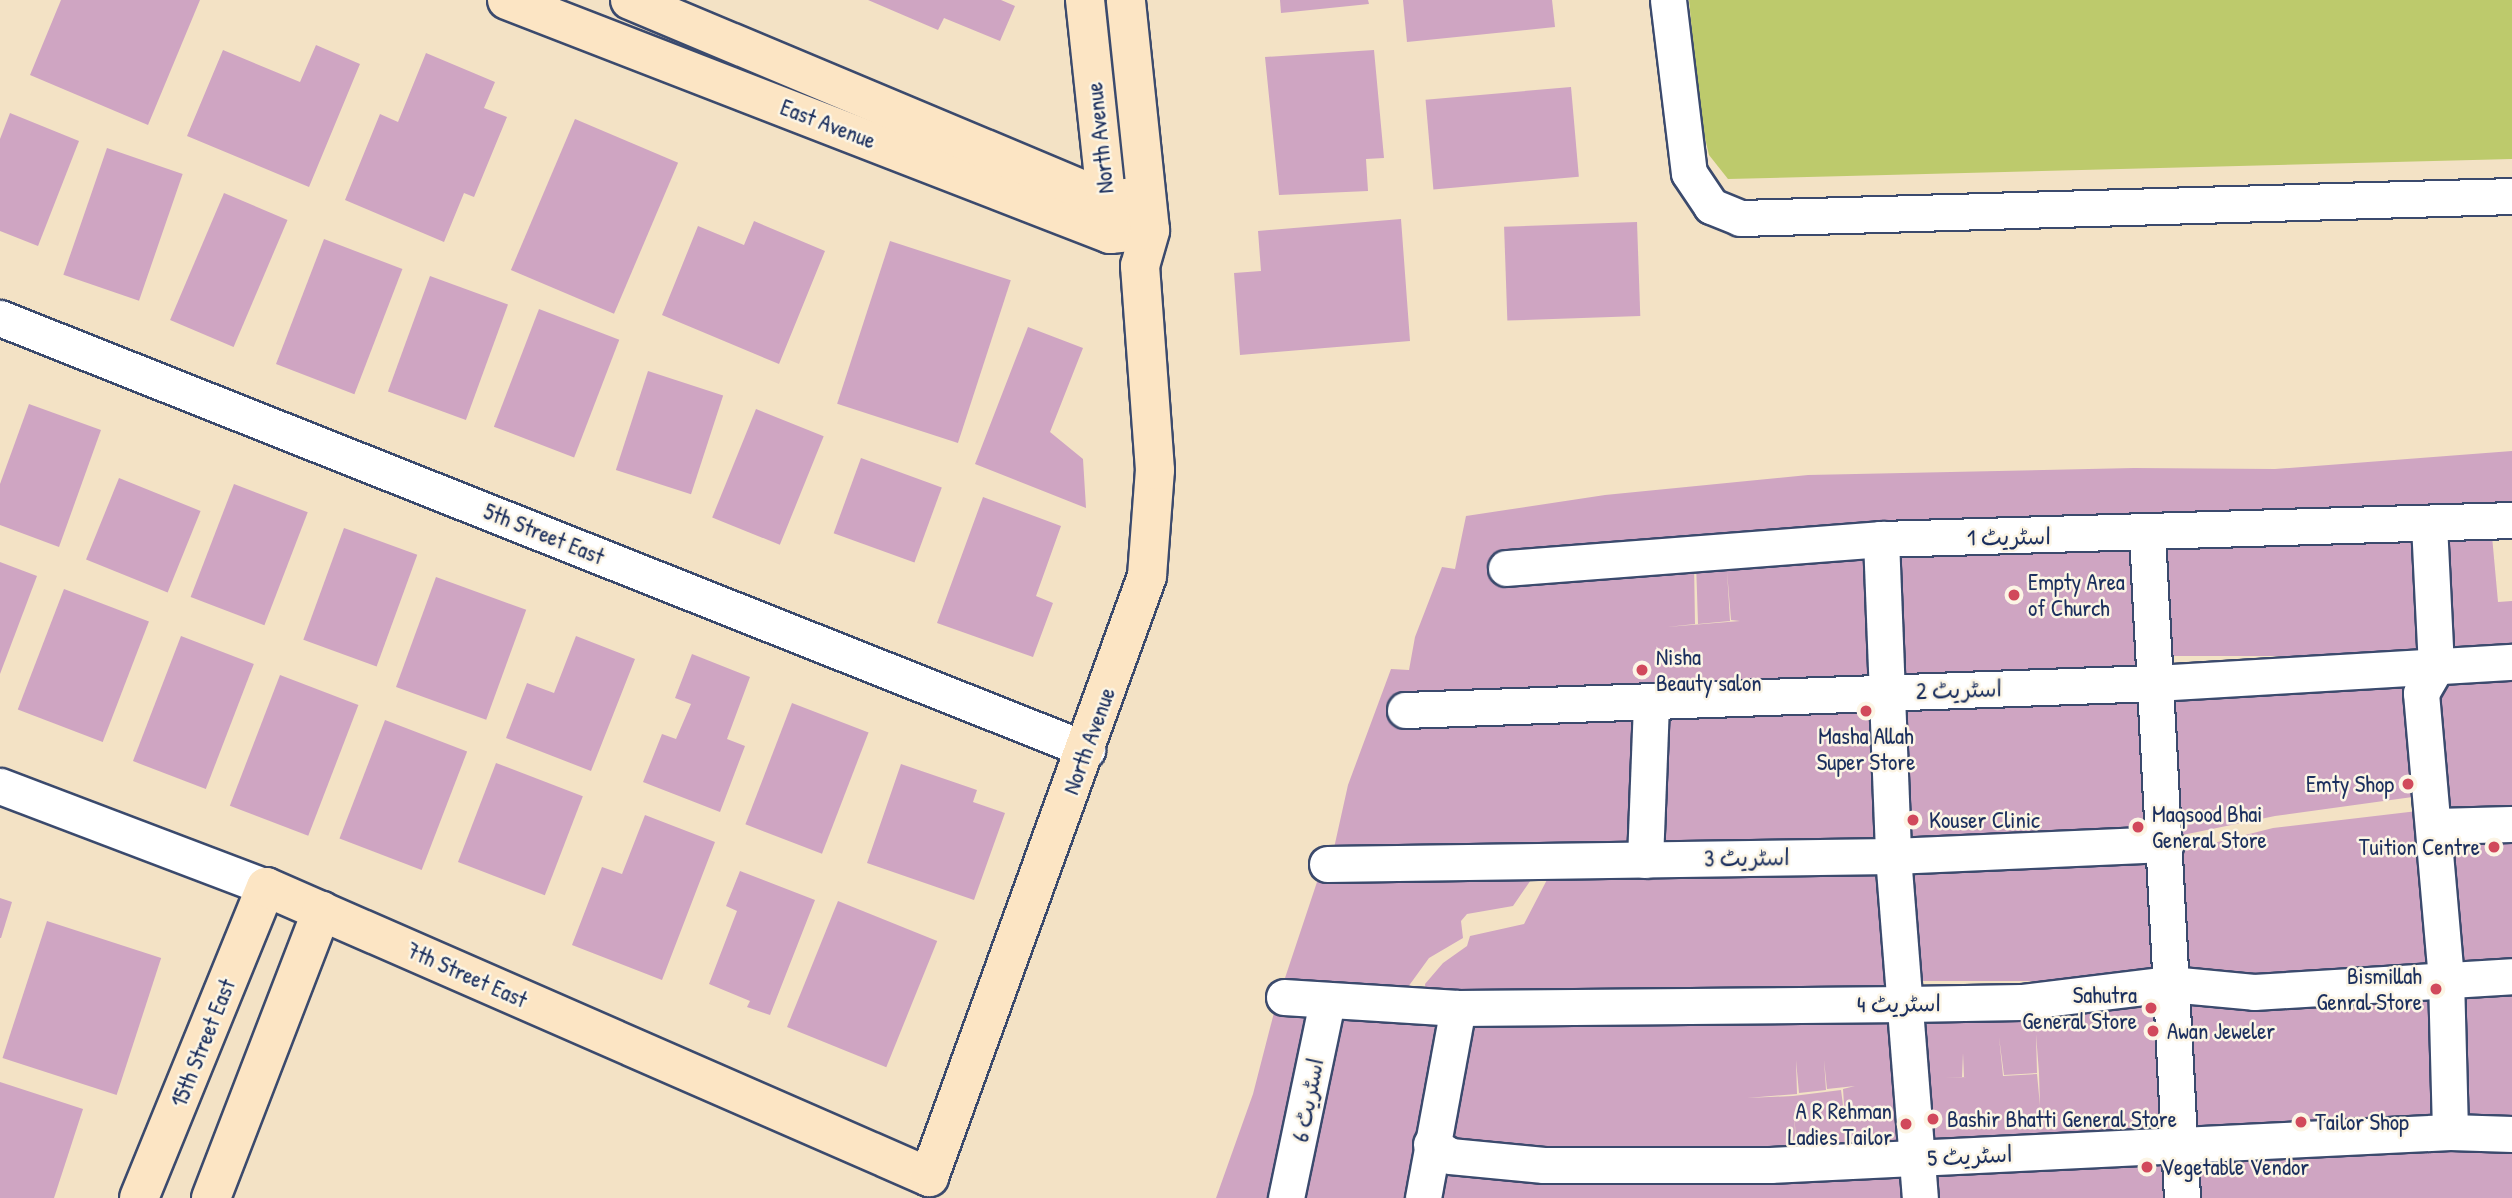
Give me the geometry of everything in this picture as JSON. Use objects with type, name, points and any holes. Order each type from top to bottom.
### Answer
[{"type":"street","name":"East Avenue","points":[[507,0],[1108,217],[1148,213]]},
{"type":"street","name":"East Avenue","points":[[630,0],[1108,217]]},
{"type":"street","name":"North Avenue","points":[[1085,0],[1108,217]]},
{"type":"street","name":"North Avenue","points":[[925,1188],[1087,750],[1147,576],[1153,541],[1155,470],[1140,266],[1148,213],[1126,0]]},
{"type":"street","points":[[1668,0],[1689,173],[1712,206],[1740,218],[2512,196]]},
{"type":"street","points":[[1108,217],[1140,266]]},
{"type":"street","name":"5th Street East","points":[[0,318],[1087,750]]},
{"type":"street","name":"اسٹریٹ 1","points":[[1506,568],[1881,540],[2147,534],[2512,520]]},
{"type":"street","points":[[2429,524],[2436,667],[2421,693],[2435,826],[2446,978],[2450,1132]]},
{"type":"street","points":[[2147,534],[2166,844],[2177,1146],[2182,1198]]},
{"type":"street","points":[[1881,540],[1884,692],[1893,856],[1907,1004],[1920,1198]]},
{"type":"street","name":"اسٹریٹ 2","points":[[1405,710],[2156,683],[2512,663]]},
{"type":"street","points":[[1645,860],[1651,701]]},
{"type":"street","name":"7th Street East","points":[[0,786],[266,887],[322,911],[925,1188]]},
{"type":"street","points":[[2435,826],[2512,824]]},
{"type":"street","name":"اسٹریٹ 3","points":[[1327,864],[1893,856],[2166,844]]},
{"type":"street","name":"15th Street East","points":[[139,1198],[266,887]]},
{"type":"street","points":[[211,1198],[322,911]]},
{"type":"street","name":"اسٹریٹ 4","points":[[1284,997],[1458,1008],[1907,1004],[2021,1002],[2170,984],[2254,992],[2512,976]]},
{"type":"street","name":"اسٹریٹ 6","points":[[1286,1198],[1326,1001]]},
{"type":"street","points":[[1423,1198],[1458,1008]]},
{"type":"street","name":"اسٹریٹ 5","points":[[1431,1144],[1450,1156],[1544,1165],[1770,1165],[2450,1132],[2512,1134]]},
{"type":"green space","points":[[1689,0],[2512,0],[2512,159],[1728,179],[1709,155],[1700,117]]},
{"type":"building","points":[[61,0],[200,0],[148,125],[30,75]]},
{"type":"building","points":[[868,0],[1001,0],[1015,6],[1000,41],[944,18],[938,30]]},
{"type":"building","points":[[1280,0],[1368,0],[1369,4],[1281,13]]},
{"type":"building","points":[[1403,0],[1552,0],[1555,27],[1407,42]]},
{"type":"building","points":[[316,45],[360,64],[309,187],[187,136],[223,50],[300,82]]},
{"type":"building","points":[[1374,50],[1384,158],[1366,159],[1368,191],[1279,195],[1265,57]]},
{"type":"building","points":[[426,53],[495,82],[484,108],[507,117],[474,197],[464,193],[444,242],[345,200],[380,114],[398,122]]},
{"type":"building","points":[[1571,87],[1579,177],[1433,189],[1426,100]]},
{"type":"building","points":[[10,113],[79,141],[38,246],[0,231],[0,139]]},
{"type":"building","points":[[575,119],[678,163],[614,314],[511,270]]},
{"type":"building","points":[[107,148],[183,174],[139,301],[63,275]]},
{"type":"building","points":[[224,193],[288,220],[234,347],[170,320]]},
{"type":"building","points":[[1401,219],[1410,341],[1240,355],[1234,273],[1261,271],[1258,231]]},
{"type":"building","points":[[754,221],[825,251],[779,364],[662,315],[698,226],[744,245]]},
{"type":"building","points":[[1637,222],[1640,316],[1507,321],[1504,227]]},
{"type":"building","points":[[324,239],[402,269],[354,394],[276,364]]},
{"type":"building","points":[[890,241],[1011,280],[958,443],[837,404]]},
{"type":"building","points":[[430,276],[508,304],[466,420],[388,392]]},
{"type":"building","points":[[539,309],[619,340],[574,457],[494,427]]},
{"type":"building","points":[[1028,327],[1083,348],[1050,432],[1083,459],[1086,508],[975,464]]},
{"type":"building","points":[[648,371],[723,395],[691,494],[616,470]]},
{"type":"building","points":[[29,404],[101,430],[59,547],[0,525],[0,484]]},
{"type":"building","points":[[756,409],[824,436],[780,545],[712,517]]},
{"type":"building","points":[[2512,451],[2512,504],[2498,506],[2391,517],[2081,529],[1812,531],[1494,565],[1493,574],[1558,573],[1694,562],[1695,624],[1667,627],[1740,621],[1731,620],[1727,571],[1730,621],[1698,624],[1696,562],[1801,548],[1871,549],[1877,681],[1404,700],[1402,718],[1647,710],[1638,854],[1332,857],[1348,785],[1391,669],[1409,670],[1415,637],[1442,567],[1455,569],[1466,516],[1605,495],[1808,475],[2134,468],[2275,469]]},
{"type":"building","points":[[861,458],[942,487],[914,563],[834,533]]},
{"type":"building","points":[[119,478],[201,511],[168,593],[86,560]]},
{"type":"building","points":[[234,484],[308,512],[264,625],[191,597]]},
{"type":"building","points":[[983,497],[1061,526],[1036,596],[1053,603],[1033,657],[937,623]]},
{"type":"building","points":[[2491,525],[2498,602],[2512,601],[2512,657],[2440,660],[2432,529]]},
{"type":"building","points":[[344,528],[417,555],[377,667],[303,640]]},
{"type":"building","points":[[2158,530],[2425,530],[2425,656],[2158,656]]},
{"type":"building","points":[[1889,540],[2140,540],[2140,676],[1889,676]]},
{"type":"building","points":[[0,562],[37,576],[0,674]]},
{"type":"building","points":[[436,577],[526,610],[486,720],[396,687]]},
{"type":"building","points":[[64,589],[149,622],[103,742],[18,709]]},
{"type":"building","points":[[181,636],[254,664],[206,789],[133,761]]},
{"type":"building","points":[[576,636],[635,659],[591,771],[506,738],[527,683],[554,693]]},
{"type":"building","points":[[692,654],[750,677],[727,739],[745,746],[720,812],[643,782],[662,734],[676,739],[691,704],[675,698]]},
{"type":"building","points":[[2512,670],[2512,817],[2446,817],[2432,745],[2439,674]]},
{"type":"building","points":[[2417,674],[2427,795],[2275,816],[2168,838],[2163,691]]},
{"type":"building","points":[[280,675],[358,705],[308,836],[230,806]]},
{"type":"building","points":[[2150,690],[2158,838],[1898,851],[1890,704]]},
{"type":"building","points":[[1878,700],[1886,847],[1662,859],[1654,712]]},
{"type":"building","points":[[792,703],[869,732],[822,854],[745,824]]},
{"type":"building","points":[[385,720],[467,752],[422,870],[339,839]]},
{"type":"building","points":[[496,763],[583,796],[545,895],[458,862]]},
{"type":"building","points":[[901,764],[977,790],[973,802],[1005,813],[974,900],[867,863]]},
{"type":"building","points":[[2426,810],[2437,972],[2180,978],[2174,853],[2273,828]]},
{"type":"building","points":[[645,815],[715,842],[662,980],[572,945],[602,867],[622,874]]},
{"type":"building","points":[[2448,830],[2512,830],[2512,971],[2448,971]]},
{"type":"building","points":[[1903,850],[2162,850],[2162,981],[1903,981]]},
{"type":"building","points":[[1888,863],[1900,997],[1427,1003],[1425,984],[1443,963],[1467,946],[1470,936],[1524,924],[1551,872]]},
{"type":"building","points":[[740,871],[815,900],[770,1015],[747,1007],[750,1001],[709,984],[737,911],[726,906]]},
{"type":"building","points":[[1537,871],[1513,906],[1467,914],[1461,921],[1463,938],[1429,958],[1408,987],[1280,993],[1317,882]]},
{"type":"building","points":[[0,898],[12,902],[1,938],[0,938]]},
{"type":"building","points":[[838,901],[937,941],[886,1067],[787,1027]]},
{"type":"building","points":[[47,921],[161,958],[117,1095],[3,1058]]},
{"type":"building","points":[[2452,982],[2512,982],[2512,1123],[2452,1123]]},
{"type":"building","points":[[2440,985],[2442,1121],[2186,1125],[2184,989]]},
{"type":"building","points":[[1277,1001],[1323,1005],[1277,1198],[1216,1198],[1253,1094]]},
{"type":"building","points":[[2160,1003],[2168,1139],[1926,1151],[1918,1018]],"holes":[[[2036,1034],[2039,1073],[2040,1106],[2037,1074],[2003,1076],[1999,1037],[2004,1075],[2037,1073]]]},
{"type":"building","points":[[1332,1005],[1448,1018],[1413,1198],[1292,1198]]},
{"type":"building","points":[[1903,1008],[1913,1154],[1797,1156],[1794,1110],[1796,1155],[1657,1156],[1442,1141],[1462,1017]],"holes":[[[1796,1060],[1799,1093],[1826,1090],[1824,1060],[1827,1089],[1855,1086],[1843,1089],[1845,1120],[1841,1090],[1793,1096],[1747,1098],[1797,1094]]]},
{"type":"building","points":[[0,1082],[83,1109],[54,1198],[0,1198]]},
{"type":"building","points":[[2512,1141],[2512,1198],[2191,1198],[2187,1157]]},
{"type":"building","points":[[2164,1157],[2170,1198],[1929,1198],[1928,1170]]},
{"type":"building","points":[[1432,1164],[1913,1169],[1914,1198],[1428,1198]]},
{"type":"place","name":"Empty Area of Church","points":[[2014,595]]},
{"type":"place","name":"Nisha Beauty salon","points":[[1642,670]]},
{"type":"place","name":"Masha Allah Super Store","points":[[1866,711]]},
{"type":"place","name":"Emty Shop","points":[[2408,784]]},
{"type":"place","name":"Kouser Clinic","points":[[1913,820]]},
{"type":"place","name":"Maqsood Bhai General Store","points":[[2138,827]]},
{"type":"place","name":"Tuition Centre","points":[[2494,847]]},
{"type":"place","name":"Bismillah Genral Store","points":[[2436,989]]},
{"type":"place","name":"Sahutra General Store","points":[[2151,1008]]},
{"type":"place","name":"Awan Jeweler","points":[[2153,1031]]},
{"type":"place","name":"Bashir Bhatti General Store","points":[[1933,1119]]},
{"type":"place","name":"Tailor Shop","points":[[2301,1122]]},
{"type":"place","name":"A R Rehman Ladies Tailor","points":[[1906,1124]]},
{"type":"place","name":"Vegetable Vendor","points":[[2147,1167]]}]
